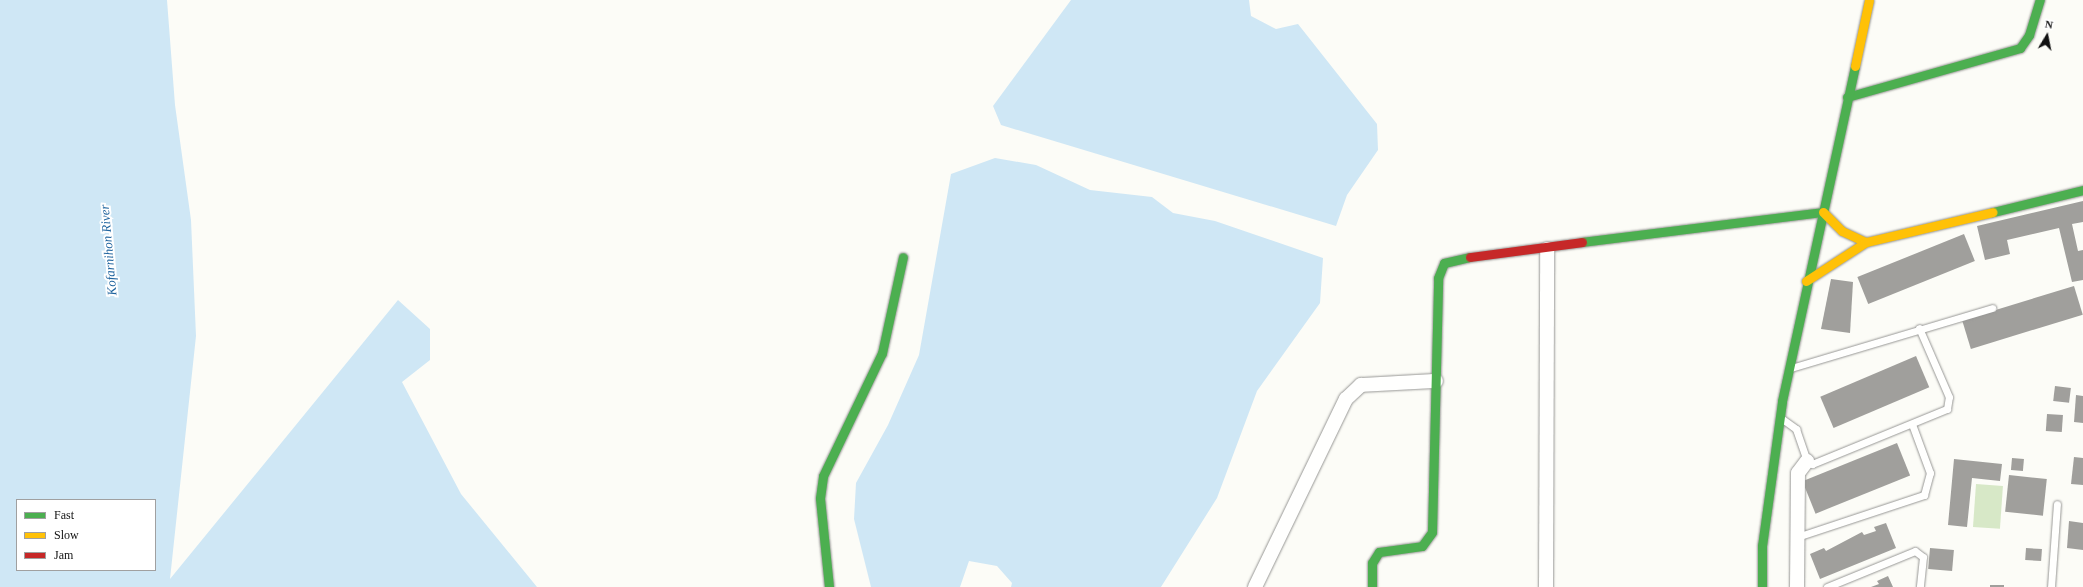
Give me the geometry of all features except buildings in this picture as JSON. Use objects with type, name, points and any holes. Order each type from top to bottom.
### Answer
[{"type":"street","points":[[1762,587],[1762,546],[1780,418],[1806,281],[1823,212],[1869,0]]},
{"type":"street","points":[[1847,97],[2020,48],[2029,35],[2040,0]]},
{"type":"street","points":[[1806,281],[1866,242],[2083,190]]},
{"type":"street","points":[[1823,212],[1842,231],[1866,242]]},
{"type":"street","points":[[1372,587],[1372,563],[1379,552],[1422,546],[1432,532],[1438,278],[1444,263],[1474,256],[1547,249],[1823,212]]},
{"type":"street","points":[[1546,587],[1547,249]]},
{"type":"street","points":[[829,587],[820,498],[823,476],[882,353],[904,257]]},
{"type":"street","points":[[1254,587],[1346,399],[1361,386],[1436,381]]},
{"type":"street","points":[[1797,587],[1796,537],[1798,474],[1807,461]]},
{"type":"lane","points":[[1789,369],[1919,328],[1992,308]]},
{"type":"lane","points":[[1780,418],[1796,429],[1807,461],[1812,464],[1947,409],[1949,403],[1919,328]]},
{"type":"lane","points":[[1796,537],[1924,495],[1930,473],[1912,424]]},
{"type":"lane","points":[[2051,587],[2057,504]]},
{"type":"lane","points":[[1827,587],[1915,551],[1923,557],[1920,587]]},
{"type":"green space","points":[[1976,484],[2003,486],[2000,529],[1973,527]]},
{"type":"water","name":"Kofarnihon River","points":[[0,0],[167,0],[175,105],[191,220],[196,336],[170,579],[398,300],[430,329],[430,360],[402,382],[461,494],[537,587],[0,587]]},
{"type":"water","points":[[1071,0],[1249,0],[1251,16],[1276,29],[1298,24],[1377,124],[1378,150],[1347,195],[1336,226],[1001,125],[993,106]]},
{"type":"water","points":[[995,158],[1036,165],[1090,190],[1152,197],[1173,213],[1215,221],[1323,258],[1320,303],[1257,391],[1217,498],[1161,587],[1011,587],[1012,583],[997,566],[969,561],[960,587],[871,587],[854,519],[856,483],[888,425],[919,355],[951,174]]},
{"type":"traffic: fast","points":[[1847,97],[2020,48],[2029,35],[2040,0]]},
{"type":"traffic: fast","points":[[1762,587],[1762,546],[1782,401],[1855,66]]},
{"type":"traffic: fast","points":[[1993,212],[2083,190]]},
{"type":"traffic: fast","points":[[1582,242],[1823,212]]},
{"type":"traffic: fast","points":[[829,587],[820,498],[823,476],[882,353],[903,257]]},
{"type":"traffic: fast","points":[[1372,587],[1372,563],[1379,552],[1422,546],[1432,532],[1438,278],[1444,263],[1470,257]]},
{"type":"traffic: slow","points":[[1855,66],[1869,0]]},
{"type":"traffic: slow","points":[[1823,212],[1842,231],[1866,242]]},
{"type":"traffic: slow","points":[[1806,281],[1866,242],[1993,212]]},
{"type":"traffic: jam","points":[[1470,257],[1582,242]]}]
